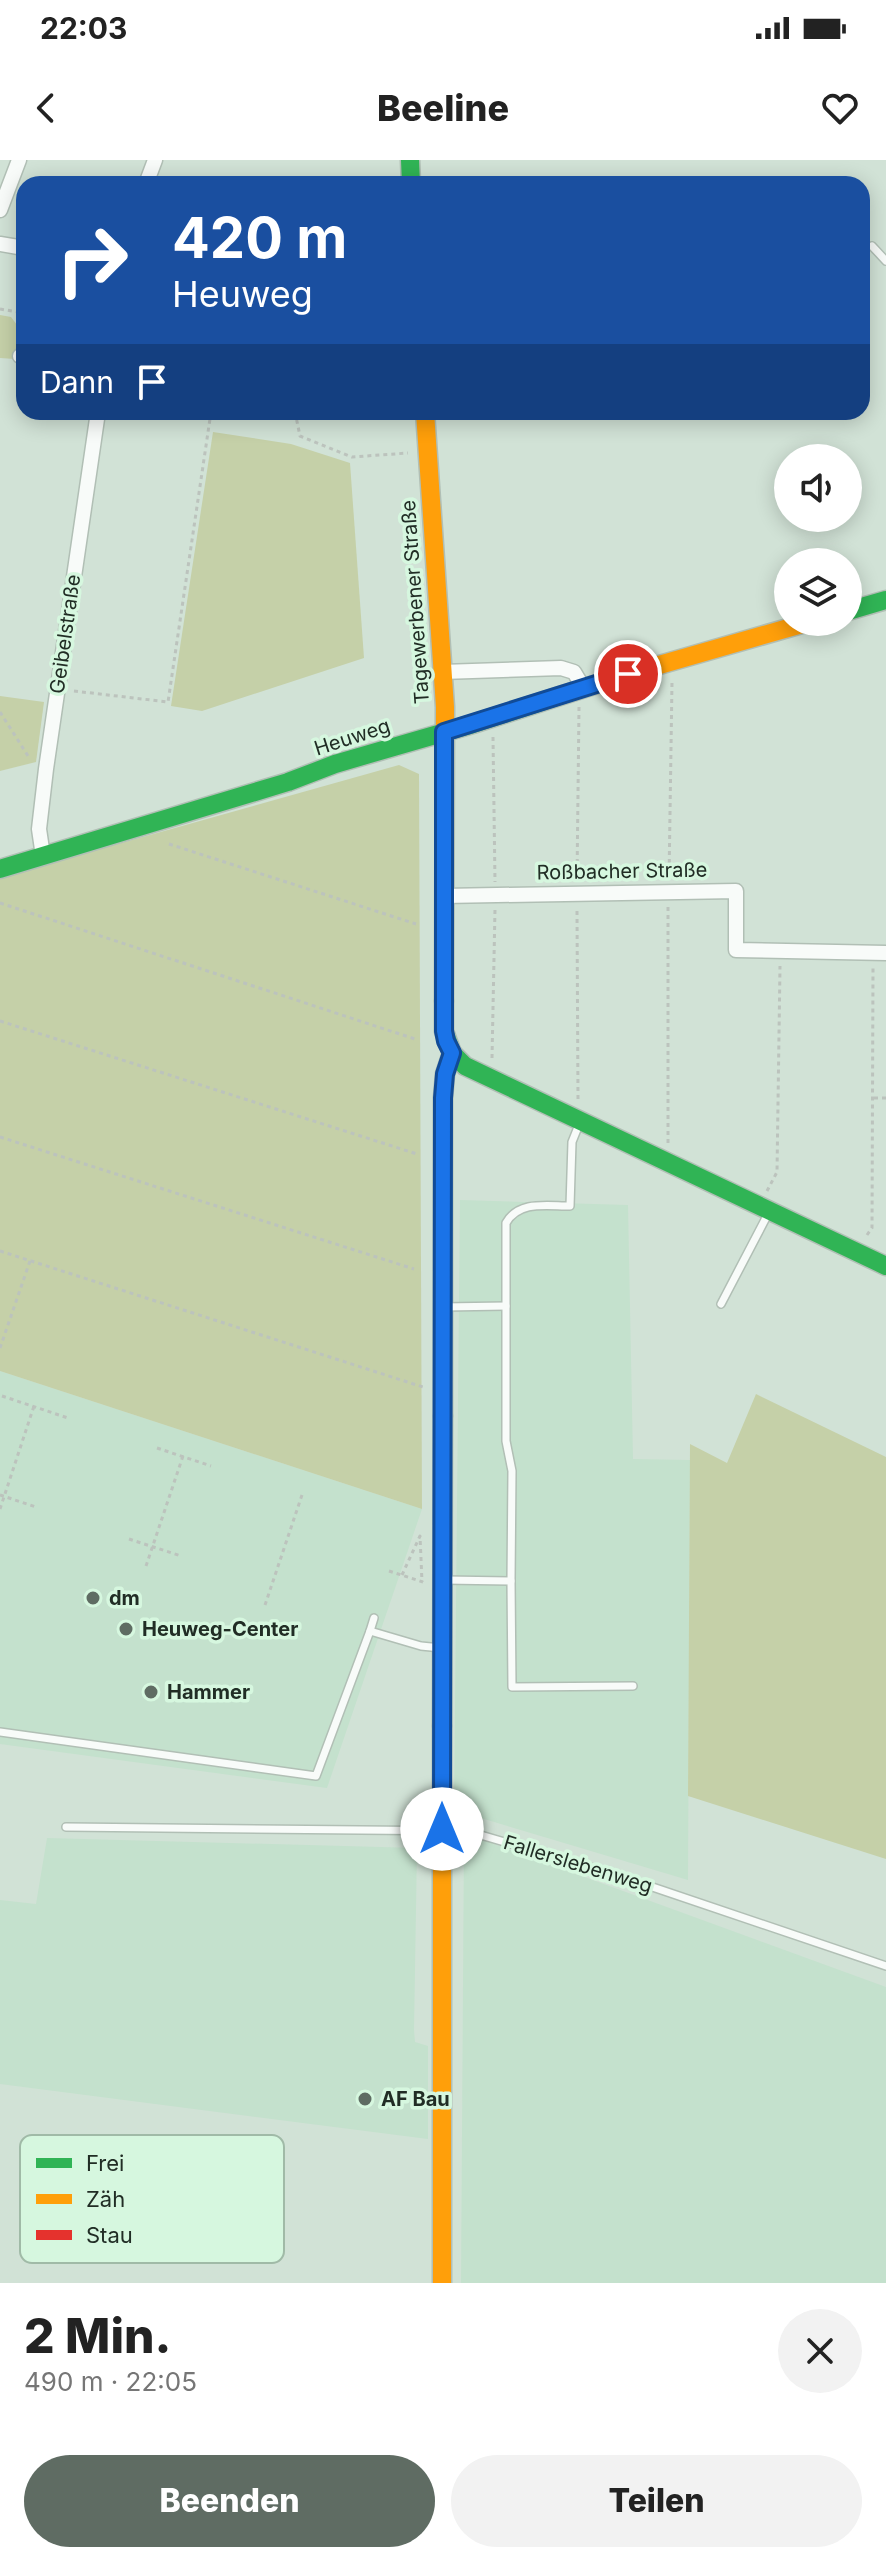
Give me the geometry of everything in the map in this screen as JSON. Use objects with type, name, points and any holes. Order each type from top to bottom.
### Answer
[{"type":"street","points":[[0,210],[19,160]]},
{"type":"street","name":"Geibelstraße","points":[[43,856],[39,829],[46,769],[97,420]]},
{"type":"street","name":"Tagewerbener Straße","points":[[425,420],[444,732],[444,1031],[452,1053],[443,1087],[442,2283]]},
{"type":"street","points":[[862,607],[886,600]]},
{"type":"street","name":"Heuweg","points":[[0,869],[581,688],[774,632]]},
{"type":"street","points":[[442,672],[561,668],[574,672],[581,688]]},
{"type":"street","name":"Roßbacher Straße","points":[[444,896],[736,891],[736,950],[880,952]]},
{"type":"street","points":[[452,1053],[465,1066],[886,1266]]},
{"type":"lane","points":[[872,246],[886,261]]},
{"type":"lane","points":[[579,1120],[572,1142],[570,1206],[528,1206],[511,1215],[506,1223],[506,1441],[512,1471],[512,1687],[633,1686]]},
{"type":"lane","points":[[721,1304],[764,1208]]},
{"type":"lane","points":[[443,1307],[506,1306]]},
{"type":"lane","points":[[443,1580],[511,1581]]},
{"type":"lane","points":[[0,1732],[316,1776],[374,1618]]},
{"type":"lane","points":[[370,1631],[421,1646],[443,1648]]},
{"type":"lane","name":"Fallerslebenweg","points":[[66,1827],[469,1831],[617,1875],[886,1966]]},
{"type":"path","points":[[57,689],[168,702],[210,420]]},
{"type":"path","points":[[297,420],[300,436],[352,457],[427,452]]},
{"type":"path","points":[[668,1162],[672,661]]},
{"type":"path","points":[[579,1120],[576,894],[581,688]]},
{"type":"path","points":[[0,712],[35,768],[46,769]]},
{"type":"path","points":[[169,844],[416,924]]},
{"type":"path","points":[[0,903],[415,1039]]},
{"type":"path","points":[[764,1208],[777,1172],[780,951]]},
{"type":"path","points":[[855,1251],[872,1228],[880,952]]},
{"type":"path","points":[[0,1021],[417,1154]]},
{"type":"path","points":[[874,1098],[886,1098]]},
{"type":"path","points":[[0,1137],[414,1269]]},
{"type":"path","points":[[0,1251],[424,1387],[443,1388]]},
{"type":"path","points":[[0,1348],[31,1261]]},
{"type":"path","points":[[2,1396],[68,1418]]},
{"type":"path","points":[[0,1509],[34,1406]]},
{"type":"path","points":[[157,1448],[211,1466]]},
{"type":"path","points":[[146,1566],[183,1456]]},
{"type":"path","points":[[265,1605],[302,1495]]},
{"type":"path","points":[[2,1496],[36,1507]]},
{"type":"path","points":[[402,1575],[420,1536],[422,1582]]},
{"type":"path","points":[[129,1539],[181,1556]]},
{"type":"path","points":[[389,1571],[411,1579]]},
{"type":"shaded area","points":[[0,315],[11,317],[16,324],[16,353],[15,359],[0,358]]},
{"type":"shaded area","points":[[213,432],[291,444],[350,463],[364,658],[202,711],[171,706]]},
{"type":"shaded area","points":[[0,696],[44,702],[36,762],[0,771]]},
{"type":"shaded area","points":[[399,765],[419,774],[422,1509],[0,1371],[0,877]]},
{"type":"shaded area","points":[[460,1200],[628,1205],[633,1459],[690,1460],[688,1880],[454,1810]]},
{"type":"shaded area","points":[[0,1371],[422,1509],[327,1788],[0,1744]]},
{"type":"shaded area","points":[[756,1394],[886,1457],[886,1859],[688,1796],[690,1444],[727,1463]]},
{"type":"shaded area","points":[[464,1833],[886,1987],[886,2283],[461,2283]]},
{"type":"shaded area","points":[[47,1838],[417,1848],[414,2030],[415,2042],[428,2046],[428,2139],[0,2084],[0,1900],[36,1904]]},
{"type":"traffic: fast","points":[[410,160],[411,176]]},
{"type":"traffic: fast","points":[[862,607],[886,600]]},
{"type":"traffic: fast","points":[[0,869],[628,674]]},
{"type":"traffic: fast","points":[[443,1416],[443,1098],[445,1074],[452,1053],[444,1031],[444,1001]]},
{"type":"traffic: fast","points":[[452,1053],[465,1066],[886,1266]]},
{"type":"traffic: slow","points":[[426,420],[445,707],[444,1001]]},
{"type":"traffic: slow","points":[[628,674],[774,632]]},
{"type":"traffic: slow","points":[[442,1726],[442,2283]]},
{"type":"traffic: jam","points":[[442,1726],[443,1416]]},
{"type":"place","name":"dm","points":[[93,1598]]},
{"type":"place","name":"Heuweg-Center","points":[[126,1629]]},
{"type":"place","name":"Hammer","points":[[151,1692]]},
{"type":"place","name":"AF Bau","points":[[365,2099]]},
{"type":"route","points":[[442,1829],[443,1098],[445,1074],[452,1053],[444,1031],[444,732],[628,674]]}]
